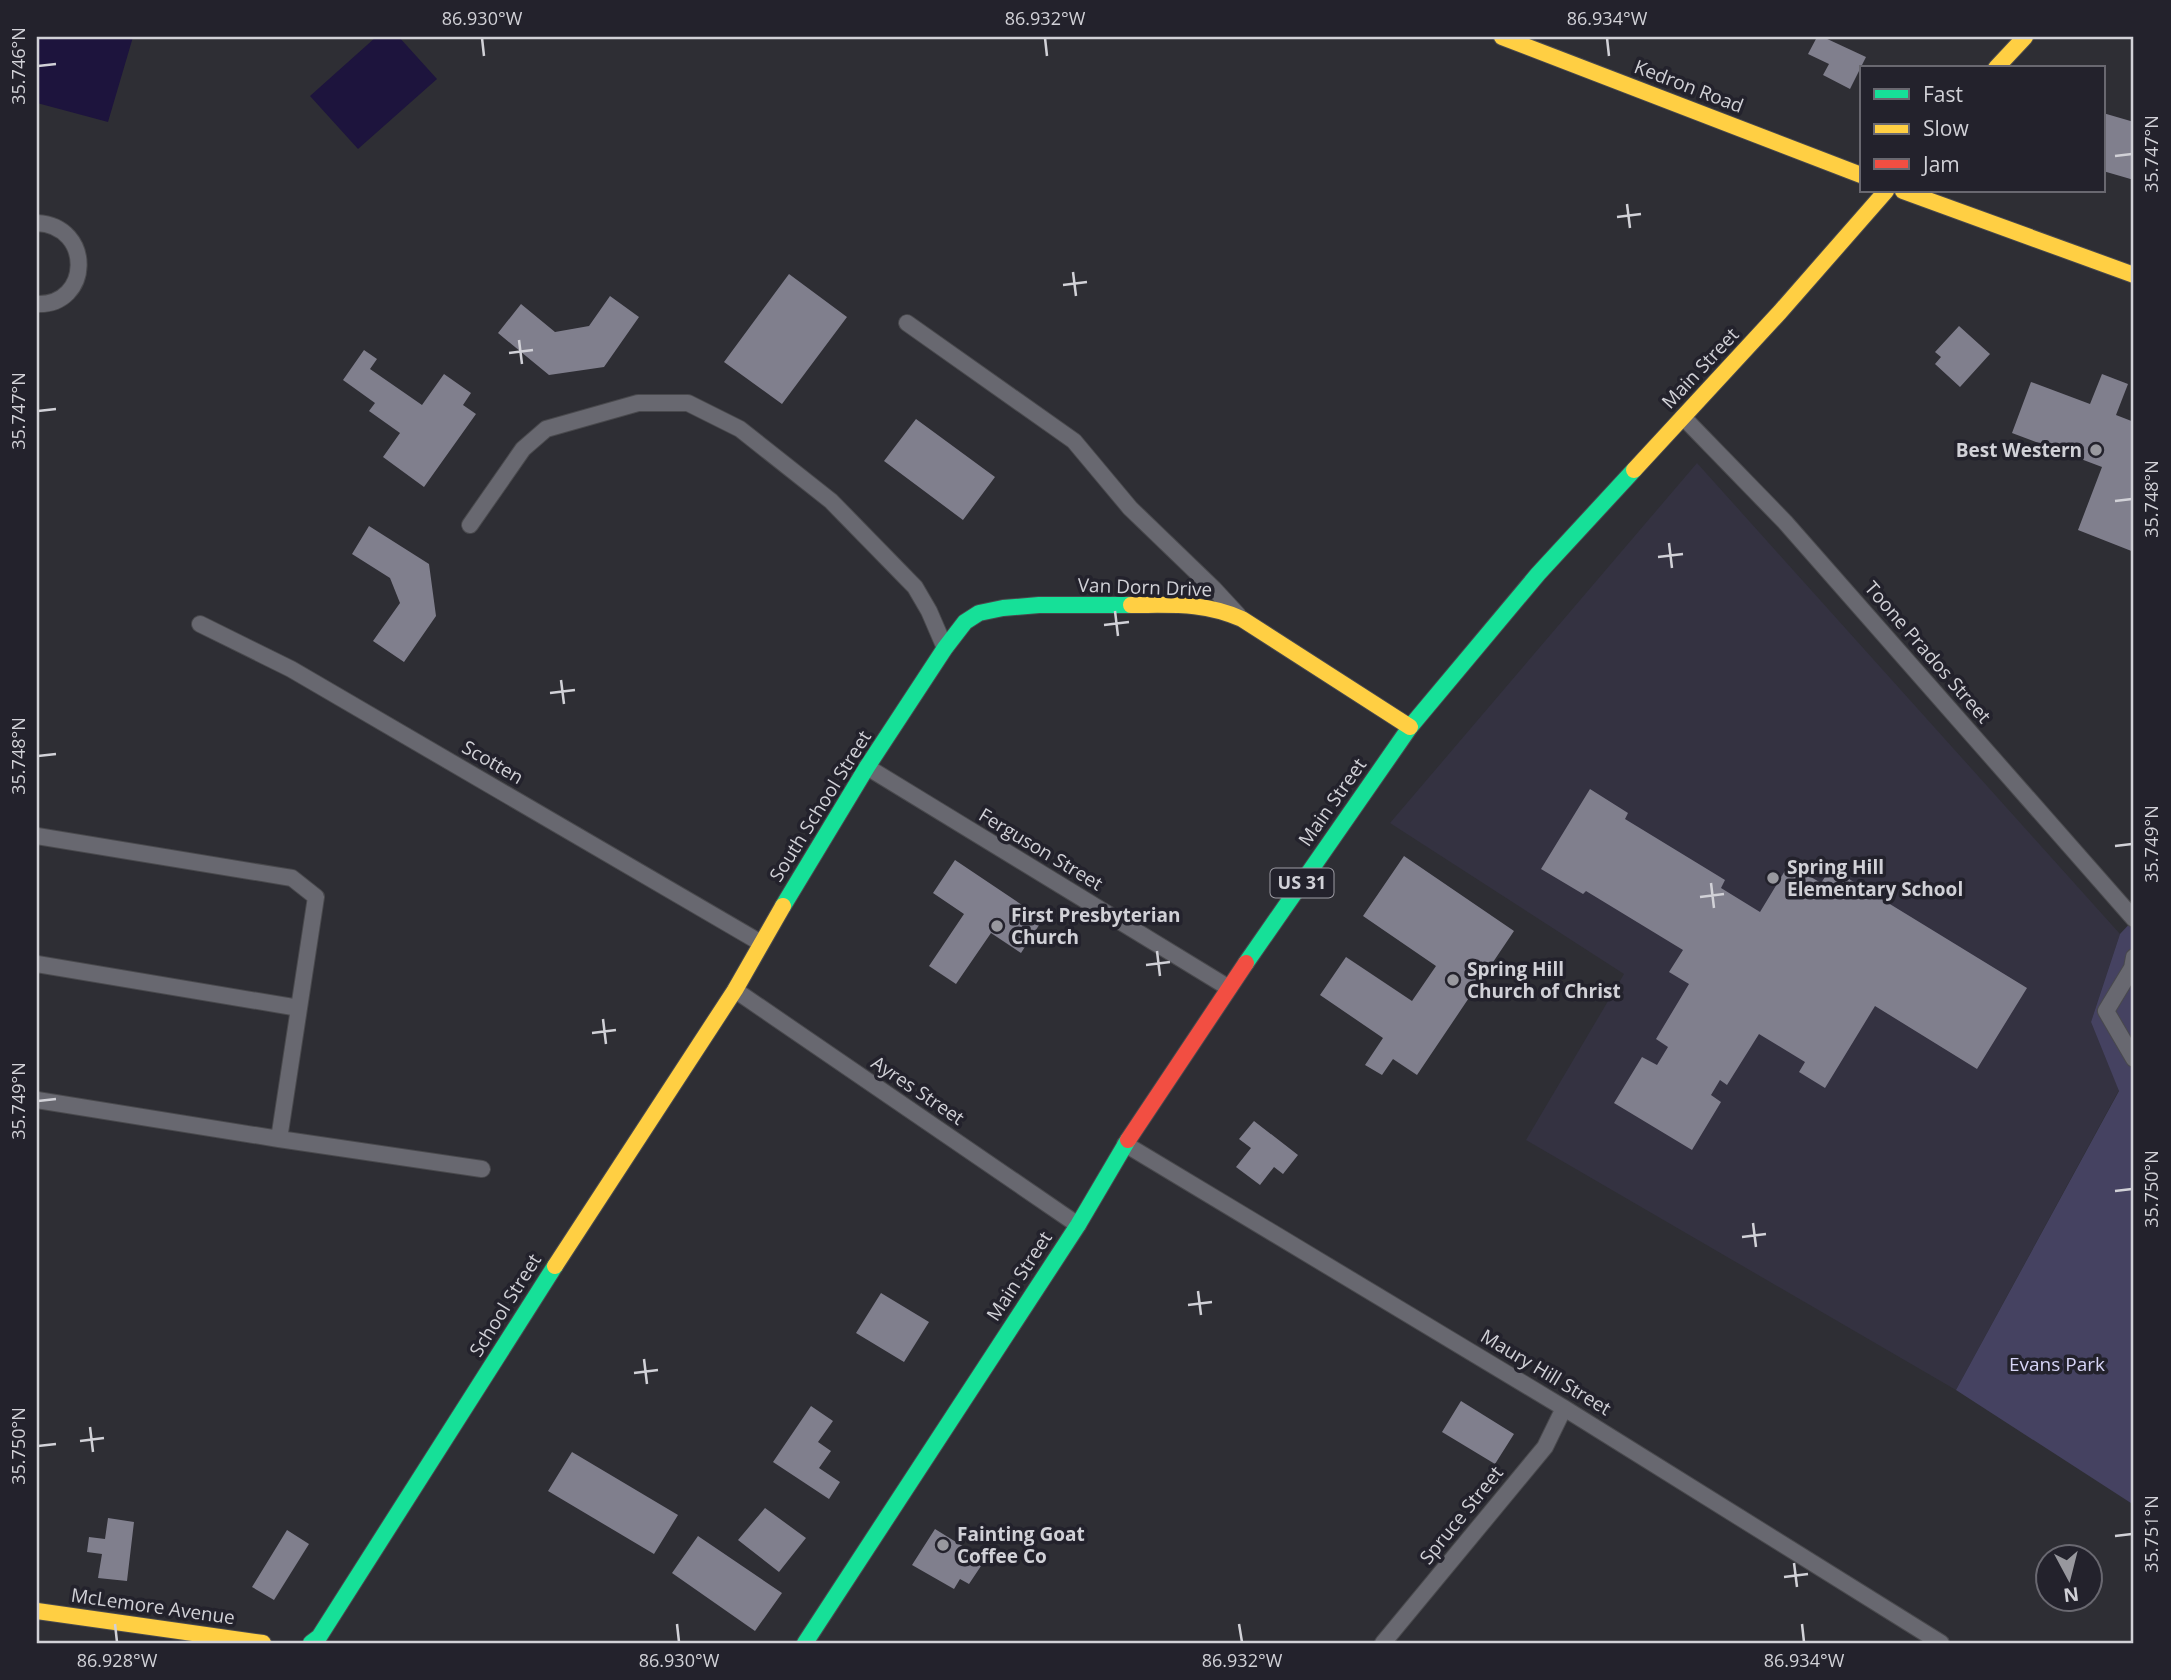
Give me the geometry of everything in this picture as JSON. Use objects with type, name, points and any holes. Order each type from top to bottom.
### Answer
[{"type":"main road","name":"Kedron Road","points":[[1502,37],[1860,175]]},
{"type":"main road","points":[[1998,66],[2025,37]]},
{"type":"main road","name":"Main Street","points":[[805,1643],[1078,1225],[1125,1144],[1229,988],[1410,727],[1538,574],[1780,312],[1885,192]]},
{"type":"main road","points":[[1906,192],[2134,275]]},
{"type":"main road","name":"Van Dorn Drive","points":[[945,648],[965,622],[979,613],[1003,608],[1040,605],[1189,605],[1222,610],[1242,619],[1410,727]]},
{"type":"main road","name":"South School Street","points":[[735,990],[867,767],[945,648]]},
{"type":"main road","name":"School Street","points":[[311,1643],[319,1637],[735,990]]},
{"type":"main road","name":"McLemore Avenue","points":[[37,1611],[263,1643]]},
{"type":"street","points":[[37,223],[52,225],[64,232],[79,255],[79,269],[75,282],[67,293],[56,301],[37,304]]},
{"type":"street","points":[[908,323],[1074,441],[1130,508],[1242,619]]},
{"type":"street","points":[[470,525],[523,449],[547,429],[638,403],[688,403],[740,429],[831,501],[915,587],[945,648]]},
{"type":"street","name":"Toone Prados Street","points":[[1683,417],[1785,522],[2134,919]]},
{"type":"street","name":"Scotten","points":[[200,624],[291,669],[761,943]]},
{"type":"street","name":"Ferguson Street","points":[[867,767],[1229,988]]},
{"type":"street","points":[[37,836],[292,878],[316,897],[279,1139]]},
{"type":"street","points":[[2134,957],[2132,968],[2106,1011],[2134,1059]]},
{"type":"street","points":[[37,964],[299,1007]]},
{"type":"street","name":"Ayres Street","points":[[735,990],[1078,1225]]},
{"type":"street","points":[[37,1100],[482,1169]]},
{"type":"street","name":"Maury Hill Street","points":[[1125,1144],[1564,1408],[1941,1643]]},
{"type":"street","name":"Spruce Street","points":[[1383,1643],[1545,1447],[1564,1408]]},
{"type":"shaded area","points":[[37,37],[133,37],[108,122],[37,103]]},
{"type":"shaded area","points":[[376,37],[399,37],[437,79],[358,149],[310,96]]},
{"type":"shaded area","name":"Spring Hill Elementary School","points":[[1697,463],[2120,934],[2091,1022],[2119,1090],[1956,1390],[1526,1140],[1624,974],[1390,823]]},
{"type":"green space","name":"Evans Park","points":[[2134,919],[2134,1505],[1956,1390],[2119,1091],[2091,1022],[2120,934]]},
{"type":"building","points":[[1817,37],[1823,37],[1866,57],[1850,89],[1823,75],[1829,64],[1808,54]]},
{"type":"building","points":[[2104,113],[2134,122],[2134,180],[2104,171]]},
{"type":"building","points":[[789,274],[847,317],[782,404],[724,362]]},
{"type":"building","points":[[610,296],[639,317],[604,367],[549,375],[498,333],[521,304],[555,332],[589,326]]},
{"type":"building","points":[[1959,326],[1990,354],[1960,387],[1935,364],[1941,357],[1935,352]]},
{"type":"building","points":[[364,350],[377,359],[370,369],[422,405],[444,374],[471,393],[463,405],[476,414],[424,487],[383,457],[400,433],[369,411],[375,403],[343,380]]},
{"type":"building","name":"Best Western","points":[[2102,374],[2128,384],[2116,415],[2134,422],[2134,552],[2078,530],[2102,467],[2012,433],[2031,382],[2090,404]]},
{"type":"building","points":[[916,419],[995,477],[963,520],[884,461]]},
{"type":"building","points":[[369,526],[429,564],[436,616],[404,662],[373,641],[400,603],[390,578],[352,554]]},
{"type":"building","points":[[1590,789],[1628,813],[1625,819],[1725,880],[1721,888],[1760,912],[1789,864],[1821,883],[1831,868],[2027,988],[1977,1069],[1875,1006],[1825,1088],[1799,1072],[1805,1062],[1759,1034],[1727,1085],[1720,1080],[1711,1095],[1721,1102],[1692,1150],[1614,1103],[1642,1057],[1657,1065],[1668,1047],[1656,1039],[1689,984],[1669,972],[1683,950],[1586,891],[1583,894],[1541,869]]},
{"type":"building","name":"Spring Hill Church of Christ","points":[[1404,856],[1514,931],[1417,1075],[1393,1059],[1382,1075],[1365,1065],[1383,1038],[1320,995],[1346,957],[1412,1001],[1436,966],[1363,916]]},
{"type":"building","name":"First Presbyterian Church","points":[[955,860],[1043,919],[1021,953],[991,933],[956,984],[929,966],[964,914],[933,893]]},
{"type":"building","points":[[1254,1121],[1298,1155],[1283,1174],[1274,1167],[1260,1185],[1236,1167],[1251,1148],[1239,1139]]},
{"type":"building","points":[[881,1293],[929,1322],[904,1362],[856,1333]]},
{"type":"building","points":[[1461,1401],[1514,1434],[1495,1464],[1442,1432]]},
{"type":"building","points":[[811,1406],[833,1421],[818,1442],[831,1451],[819,1468],[840,1482],[829,1499],[773,1462]]},
{"type":"building","points":[[572,1452],[678,1515],[654,1554],[548,1491]]},
{"type":"building","points":[[765,1508],[806,1538],[779,1572],[738,1540]]},
{"type":"building","points":[[108,1518],[134,1522],[127,1581],[98,1578],[102,1554],[87,1552],[89,1537],[105,1539]]},
{"type":"building","name":"Fainting Goat Coffee Co","points":[[935,1529],[985,1560],[969,1584],[960,1579],[954,1589],[912,1565]]},
{"type":"building","points":[[287,1530],[309,1544],[274,1600],[252,1587]]},
{"type":"building","points":[[698,1536],[782,1593],[755,1631],[672,1573]]},
{"type":"traffic: fast","points":[[1246,963],[1410,727],[1538,574],[1634,470]]},
{"type":"traffic: fast","points":[[783,906],[867,767],[965,622],[979,613],[1003,608],[1039,605],[1131,605]]},
{"type":"traffic: fast","points":[[805,1643],[1078,1225],[1128,1140]]},
{"type":"traffic: fast","points":[[311,1643],[319,1637],[555,1266]]},
{"type":"traffic: slow","points":[[1502,37],[1860,175]]},
{"type":"traffic: slow","points":[[1998,66],[2025,37]]},
{"type":"traffic: slow","points":[[1634,470],[1780,312],[1885,192]]},
{"type":"traffic: slow","points":[[1906,192],[2134,275]]},
{"type":"traffic: slow","points":[[1131,605],[1201,607],[1242,619],[1410,727]]},
{"type":"traffic: slow","points":[[555,1266],[735,990],[783,906]]},
{"type":"traffic: slow","points":[[37,1611],[263,1643]]},
{"type":"traffic: jam","points":[[1128,1140],[1246,963]]},
{"type":"place","name":"Best Western","points":[[2096,450]]},
{"type":"place","name":"Spring Hill Elementary School","points":[[1773,878]]},
{"type":"place","name":"First Presbyterian Church","points":[[997,926]]},
{"type":"place","name":"Spring Hill Church of Christ","points":[[1453,980]]},
{"type":"place","name":"Fainting Goat Coffee Co","points":[[943,1545]]}]
